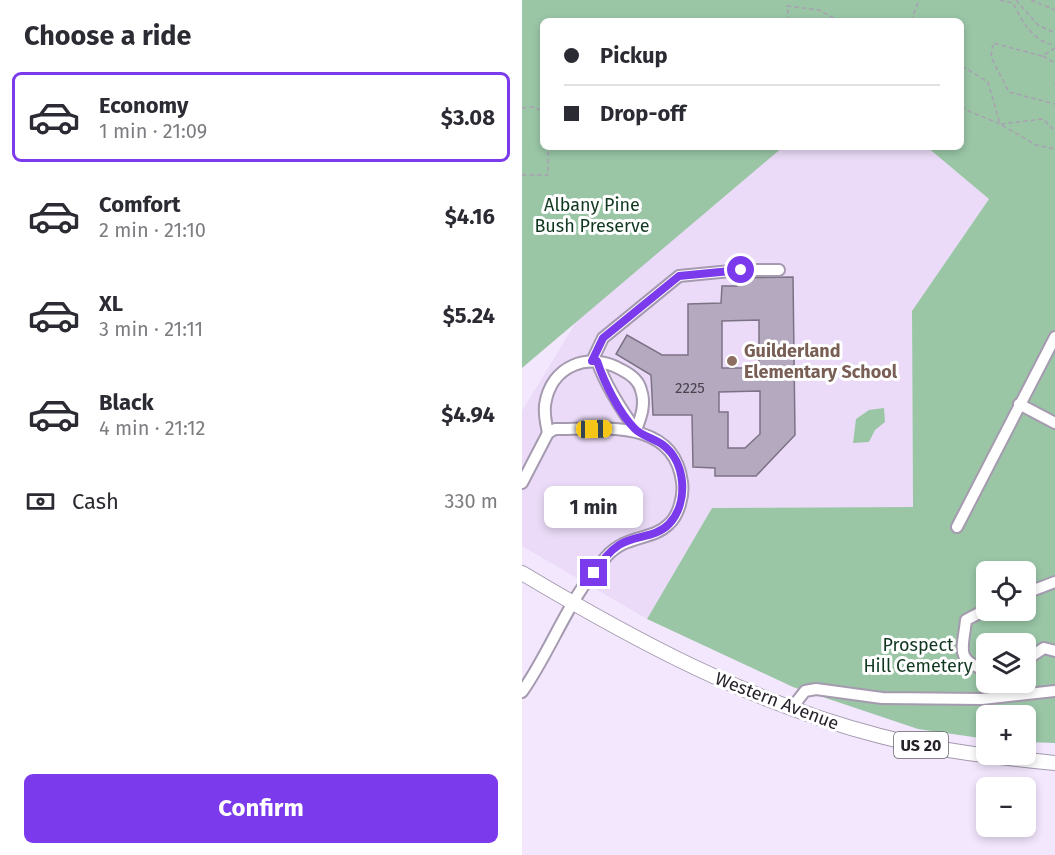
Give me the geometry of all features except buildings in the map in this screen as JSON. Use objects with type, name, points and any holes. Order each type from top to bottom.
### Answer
[{"type":"main road","name":"Western Avenue","points":[[522,573],[595,617],[721,681],[791,709],[861,731],[904,741],[949,750],[1055,763]]},
{"type":"street","points":[[636,430],[614,399],[594,361],[603,338],[679,276],[741,270],[779,270]]},
{"type":"street","points":[[957,527],[1019,404],[1054,341]]},
{"type":"street","points":[[548,433],[545,405],[549,391],[558,376],[569,368],[594,361],[609,363],[633,376],[641,388],[643,406],[636,430]]},
{"type":"street","points":[[1019,404],[1055,423]]},
{"type":"street","points":[[522,483],[548,433],[555,429],[613,428],[636,430],[665,446],[676,461],[683,486],[680,504],[670,523],[658,532],[619,545],[605,557],[572,603],[538,669],[522,692]]},
{"type":"street","points":[[1036,589],[1055,582]]},
{"type":"street","points":[[976,615],[966,620],[963,654],[970,665],[976,667]]},
{"type":"street","points":[[1036,653],[1044,648],[1055,651]]},
{"type":"street","points":[[791,709],[805,691],[816,689],[893,699],[982,699],[1055,691]]},
{"type":"path","points":[[912,18],[919,0]]},
{"type":"path","points":[[1000,0],[1013,3],[1023,24],[1044,44],[1055,46]]},
{"type":"path","points":[[1016,0],[1038,25],[1055,33]]},
{"type":"path","points":[[1031,0],[1055,9]]},
{"type":"path","points":[[789,18],[787,6],[819,10],[833,18]]},
{"type":"path","points":[[1055,63],[1042,56],[993,43],[991,57],[1009,92],[1055,104]]},
{"type":"path","points":[[1042,56],[1055,46]]},
{"type":"path","points":[[964,67],[988,82],[1000,124]]},
{"type":"path","points":[[522,108],[532,107],[540,110]]},
{"type":"path","points":[[964,108],[1000,124],[1036,145],[1055,148]]},
{"type":"path","points":[[1000,124],[1043,119],[1055,131]]},
{"type":"path","points":[[522,175],[548,175],[548,150]]},
{"type":"shaded area","name":"Guilderland Elementary School","points":[[777,150],[931,150],[989,199],[912,311],[913,507],[712,508],[647,619],[522,546],[522,411],[590,299]]},
{"type":"green space","points":[[522,0],[1055,0],[1055,743],[1036,742],[1036,705],[976,705],[976,737],[918,729],[793,687],[647,619],[712,508],[913,507],[912,311],[989,199],[931,150],[964,150],[964,18],[540,18],[540,150],[779,150],[522,368]]},
{"type":"green space","points":[[884,408],[885,422],[875,430],[869,442],[853,443],[856,419],[869,410]]},
{"type":"place","name":"Guilderland Elementary School","points":[[732,361]]},
{"type":"route","points":[[594,573],[605,557],[619,545],[658,532],[670,523],[680,504],[683,486],[676,461],[665,446],[636,430],[614,399],[603,379],[597,361],[592,361],[596,348],[603,338],[670,281],[679,276],[741,270]]},
{"type":"park label","name":"Albany Pine Bush Preserve","points":[[592,215]]},
{"type":"park label","name":"Prospect Hill Cemetery","points":[[918,655]]}]
